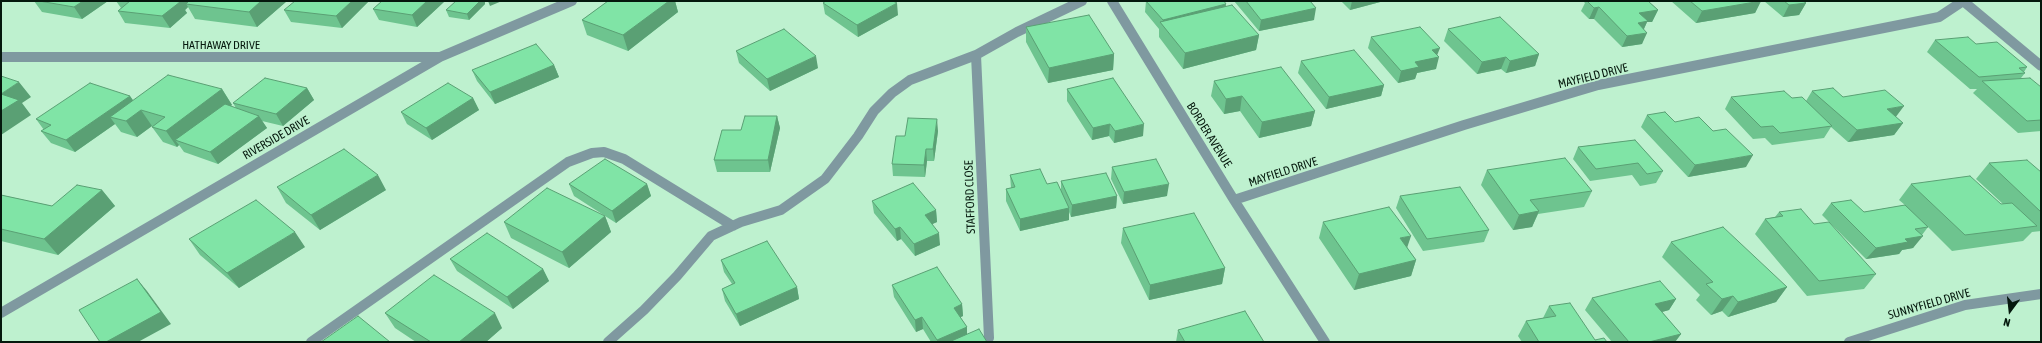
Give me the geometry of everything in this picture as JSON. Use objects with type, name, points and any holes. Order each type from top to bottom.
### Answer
[{"type":"street","name":"RIVERSIDE DRIVE","points":[[2,312],[440,57],[572,1]]},
{"type":"street","points":[[613,341],[677,276],[711,236],[733,226],[782,210],[825,179],[858,136],[874,111],[892,93],[910,80],[976,55],[1017,32],[1082,1]]},
{"type":"street","name":"BORDER AVENUE","points":[[1112,1],[1234,200],[1325,342]]},
{"type":"street","points":[[1963,1],[2041,66]]},
{"type":"street","name":"MAYFIELD DRIVE","points":[[1234,200],[1464,125],[1598,85],[1939,17],[1963,1]]},
{"type":"street","name":"STAFFORD CLOSE","points":[[976,55],[989,338]]},
{"type":"street","name":"HATHAWAY DRIVE","points":[[1,57],[440,57]]},
{"type":"street","points":[[311,342],[568,162],[592,153],[604,152],[624,159],[733,226]]},
{"type":"street","name":"SUNNYFIELD DRIVE","points":[[1849,342],[1965,305],[2041,294]]},
{"type":"building","points":[[39,1],[83,1],[74,7]]},
{"type":"building","points":[[130,1],[180,2],[162,16],[118,11]]},
{"type":"building","points":[[189,1],[261,1],[249,12],[186,4]]},
{"type":"building","points":[[295,1],[352,1],[336,16],[284,10]]},
{"type":"building","points":[[382,1],[427,1],[412,15],[373,9]]},
{"type":"building","points":[[456,1],[480,1],[467,14],[446,10]]},
{"type":"building","points":[[608,1],[669,1],[623,35],[582,20]]},
{"type":"building","points":[[826,1],[893,1],[897,3],[857,25],[823,3]]},
{"type":"building","points":[[1146,1],[1224,1],[1226,4],[1163,20]]},
{"type":"building","points":[[1246,1],[1310,1],[1316,8],[1261,20]]},
{"type":"building","points":[[1587,1],[1648,1],[1658,10],[1639,13],[1648,21],[1638,23],[1647,33],[1627,36],[1599,7],[1594,8]]},
{"type":"building","points":[[1690,1],[1761,1],[1702,11]]},
{"type":"building","points":[[1784,1],[1803,1],[1806,3],[1789,5]]},
{"type":"building","points":[[1232,5],[1259,35],[1185,53],[1160,22]]},
{"type":"building","points":[[1089,15],[1114,54],[1049,68],[1026,27]]},
{"type":"building","points":[[1500,17],[1539,54],[1510,61],[1506,57],[1482,62],[1448,29]]},
{"type":"building","points":[[1420,27],[1440,48],[1432,50],[1439,57],[1415,62],[1419,67],[1401,71],[1371,37]]},
{"type":"building","points":[[784,29],[816,56],[767,79],[736,51]]},
{"type":"building","points":[[1968,37],[1976,44],[1997,42],[2027,67],[2019,68],[2025,73],[1979,77],[1935,40]]},
{"type":"building","points":[[536,44],[554,65],[490,92],[472,70]]},
{"type":"building","points":[[1354,50],[1384,85],[1329,97],[1301,61]]},
{"type":"building","points":[[1281,67],[1315,111],[1262,122],[1242,96],[1226,99],[1214,81]]},
{"type":"building","points":[[168,75],[222,89],[166,131],[152,127],[165,117],[141,110],[126,121],[110,117]]},
{"type":"building","points":[[1,76],[19,82],[1,94]]},
{"type":"building","points":[[265,78],[307,88],[276,114],[233,103]]},
{"type":"building","points":[[1113,78],[1144,124],[1115,131],[1110,124],[1093,128],[1067,89]]},
{"type":"building","points":[[2030,78],[2041,87],[2041,120],[2027,121],[1982,81]]},
{"type":"building","points":[[90,83],[130,96],[66,140],[41,131],[51,125],[36,119]]},
{"type":"building","points":[[448,83],[473,98],[426,128],[401,112]]},
{"type":"building","points":[[1833,88],[1843,97],[1885,90],[1904,106],[1887,109],[1903,123],[1857,130],[1812,91]]},
{"type":"building","points":[[1784,91],[1792,98],[1802,97],[1832,126],[1780,133],[1773,126],[1761,127],[1731,97]]},
{"type":"building","points":[[1,94],[19,100],[1,111]]},
{"type":"building","points":[[225,104],[259,116],[210,152],[175,140]]},
{"type":"building","points":[[1665,112],[1675,122],[1699,117],[1713,131],[1726,129],[1753,155],[1695,165],[1647,115]]},
{"type":"building","points":[[745,116],[777,116],[768,160],[714,160],[722,130],[741,130]]},
{"type":"building","points":[[908,118],[937,119],[933,149],[926,149],[924,165],[892,164],[896,136],[905,136]]},
{"type":"building","points":[[1635,140],[1663,171],[1647,174],[1638,163],[1596,169],[1578,147]]},
{"type":"building","points":[[344,149],[378,175],[311,215],[277,187]]},
{"type":"building","points":[[1565,158],[1592,191],[1530,200],[1539,211],[1519,215],[1487,170]]},
{"type":"building","points":[[605,159],[647,184],[612,211],[569,184]]},
{"type":"building","points":[[1156,159],[1169,184],[1124,192],[1112,167]]},
{"type":"building","points":[[2027,160],[2041,172],[2041,212],[1989,163]]},
{"type":"building","points":[[1040,169],[1047,184],[1057,182],[1069,208],[1020,219],[1006,189],[1015,187],[1010,175]]},
{"type":"building","points":[[1106,173],[1117,196],[1072,205],[1061,181]]},
{"type":"building","points":[[1970,176],[2001,204],[2012,203],[2037,226],[1965,235],[1911,184]]},
{"type":"building","points":[[913,183],[936,210],[925,215],[939,233],[914,244],[900,227],[895,229],[872,201]]},
{"type":"building","points":[[77,185],[102,190],[44,239],[1,229],[1,195],[52,206]]},
{"type":"building","points":[[1460,187],[1489,230],[1427,239],[1400,196]]},
{"type":"building","points":[[547,188],[605,216],[562,252],[504,222]]},
{"type":"building","points":[[256,200],[295,232],[227,273],[189,239]]},
{"type":"building","points":[[1851,200],[1864,212],[1905,205],[1928,227],[1915,229],[1923,236],[1905,239],[1908,242],[1876,248],[1831,203]]},
{"type":"building","points":[[1389,207],[1411,236],[1400,238],[1416,260],[1359,274],[1323,222]]},
{"type":"building","points":[[1801,209],[1814,224],[1829,222],[1876,274],[1819,281],[1765,219],[1783,216],[1779,212]]},
{"type":"building","points":[[1194,213],[1225,268],[1150,285],[1123,228]]},
{"type":"building","points":[[1723,227],[1787,287],[1738,302],[1733,296],[1722,299],[1706,284],[1713,282],[1671,242]]},
{"type":"building","points":[[487,233],[543,269],[507,297],[450,259]]},
{"type":"building","points":[[767,241],[797,287],[736,314],[722,289],[735,283],[721,260]]},
{"type":"building","points":[[937,267],[962,304],[954,308],[967,327],[937,340],[922,317],[915,320],[892,285]]},
{"type":"building","points":[[434,275],[495,313],[459,342],[431,342],[385,313]]},
{"type":"building","points":[[137,279],[161,312],[106,342],[100,342],[79,310]]},
{"type":"building","points":[[1660,281],[1676,299],[1655,304],[1681,334],[1649,342],[1629,342],[1592,298]]},
{"type":"building","points":[[1570,303],[1595,340],[1604,338],[1607,342],[1539,342],[1526,321],[1556,316],[1549,306]]},
{"type":"building","points":[[1245,311],[1264,342],[1185,342],[1178,330]]},
{"type":"building","points":[[358,316],[390,342],[321,342]]},
{"type":"building","points":[[979,329],[987,342],[949,342]]}]
